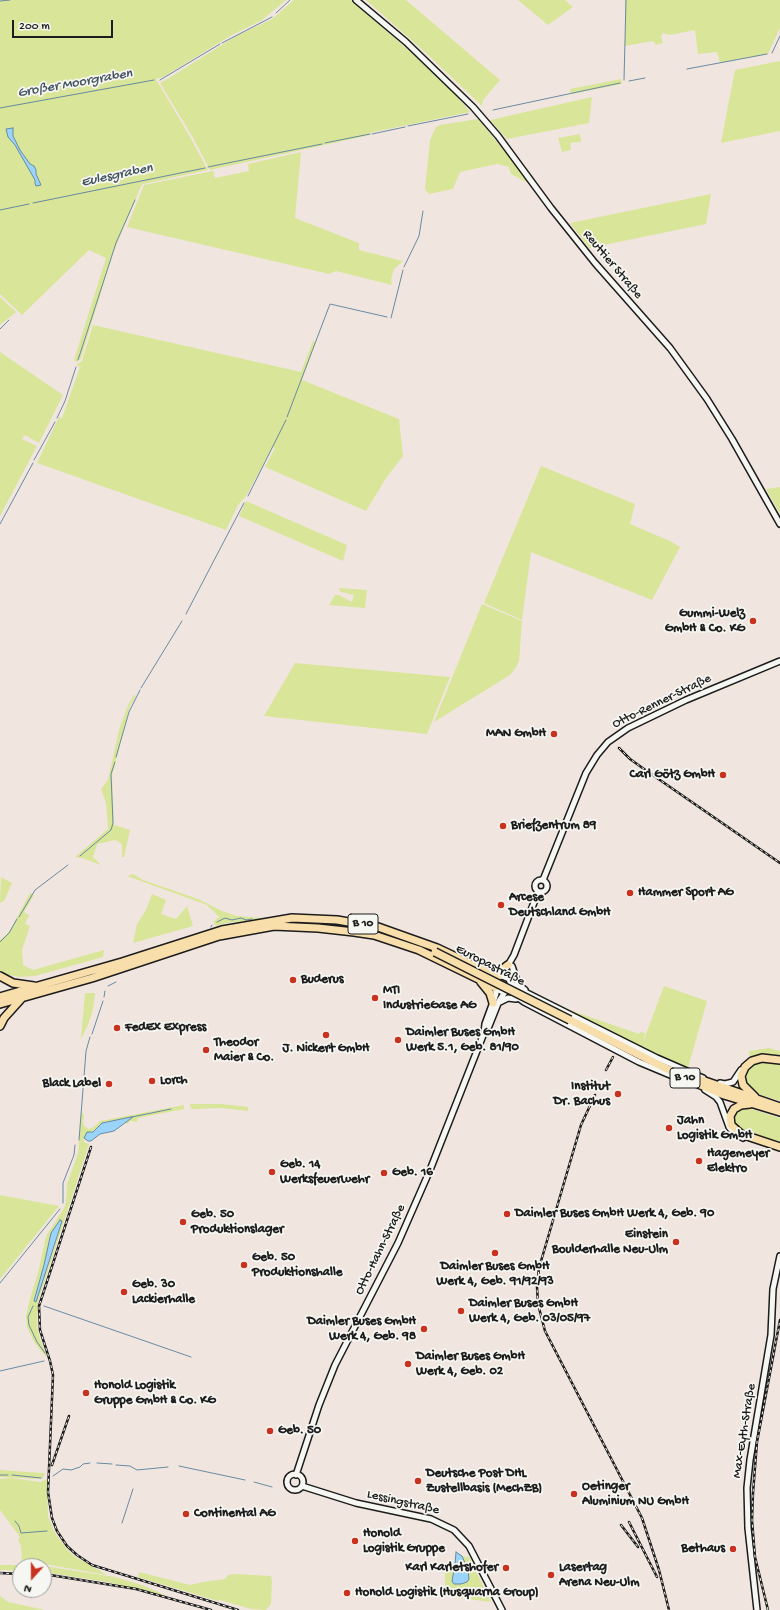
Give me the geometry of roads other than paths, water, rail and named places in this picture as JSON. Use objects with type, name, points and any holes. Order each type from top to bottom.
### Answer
[{"type":"highway","name":"B 10","points":[[0,1004],[92,978],[219,936],[292,918],[314,918],[361,923],[378,927],[422,942],[500,976]]},
{"type":"highway","name":"Europastraße","points":[[274,923],[311,922],[337,924],[370,930],[410,942],[435,952],[679,1075],[724,1095],[780,1107]]},
{"type":"highway","name":"B 10","points":[[0,997],[122,962],[204,935],[244,925],[274,923]]},
{"type":"highway","points":[[274,923],[374,936],[419,950],[496,988]]},
{"type":"highway","name":"B 10","points":[[480,968],[495,973],[510,966]]},
{"type":"highway","points":[[0,976],[13,983],[41,986]]},
{"type":"highway","points":[[477,978],[488,988],[495,1003]]},
{"type":"highway","points":[[0,1026],[4,1018],[22,998]]},
{"type":"highway","points":[[780,1059],[762,1058],[748,1063],[741,1076],[743,1085],[756,1102],[741,1105],[734,1109],[730,1120],[731,1125],[741,1134],[780,1148]]},
{"type":"highway","name":"Europastraße","points":[[648,1059],[693,1078],[730,1090],[780,1112]]},
{"type":"highway","points":[[703,1078],[730,1090]]},
{"type":"highway","name":"B 10","points":[[698,1087],[724,1095]]},
{"type":"street","name":"Reuttier Straße","points":[[356,0],[402,38],[443,76],[481,116],[595,263],[670,348],[707,399],[732,439],[780,524]]},
{"type":"street","name":"Otto-Renner-Straße","points":[[543,880],[586,773],[608,742],[628,728],[686,700],[780,661]]},
{"type":"street","name":"Otto-Renner-Straße","points":[[538,880],[543,880],[548,884],[547,889],[542,893],[538,892],[535,889],[535,884],[538,880]]},
{"type":"street","name":"Otto-Renner-Straße","points":[[510,981],[510,966],[538,892]]},
{"type":"street","name":"Otto-Renner-Straße","points":[[500,976],[510,966]]},
{"type":"street","points":[[510,966],[518,984],[528,993]]},
{"type":"street","points":[[500,976],[510,981],[510,988],[505,992],[500,992],[496,988],[495,981],[500,976]]},
{"type":"street","name":"Europastraße","points":[[510,981],[528,993],[657,1058],[703,1078],[721,1084],[729,1084],[735,1079],[743,1065],[751,1059],[761,1055],[780,1059]]},
{"type":"street","name":"Otto-Hahn-Straße","points":[[495,1003],[496,988]]},
{"type":"street","name":"Europastraße","points":[[505,992],[517,996],[524,1002],[640,1062],[698,1087],[716,1097],[720,1102],[729,1126],[735,1134],[749,1140],[780,1148]]},
{"type":"street","name":"Otto-Hahn-Straße","points":[[296,1475],[307,1438],[324,1391],[349,1336],[410,1216],[484,1033],[485,1024],[495,1003],[505,992]]},
{"type":"street","points":[[495,1003],[511,997],[524,1002]]},
{"type":"street","name":"Max-Eyth-Straße","points":[[757,1610],[748,1528],[747,1488],[750,1460],[771,1335],[773,1289],[780,1256]]},
{"type":"street","points":[[291,1475],[296,1475],[302,1479],[302,1486],[299,1490],[294,1490],[287,1486],[287,1479],[291,1475]]},
{"type":"street","name":"Lessingstraße","points":[[302,1486],[356,1503],[431,1519],[454,1530],[469,1546],[502,1610]]},
{"type":"water","points":[[13,128],[13,136],[20,150],[30,164],[34,166],[41,185],[36,186],[35,180],[15,145],[8,137],[6,129]]},
{"type":"water","points":[[133,1117],[114,1131],[100,1134],[91,1141],[84,1138],[87,1132],[93,1132],[102,1123]]},
{"type":"water","points":[[60,1220],[62,1221],[36,1302],[34,1301],[51,1233]]},
{"type":"water","points":[[456,1552],[462,1556],[468,1570],[469,1579],[467,1582],[461,1584],[454,1584],[452,1581]]},
{"type":"waterway","points":[[0,1],[10,0]]},
{"type":"waterway","name":"Großer Moorgraben","points":[[276,13],[290,0]]},
{"type":"waterway","points":[[624,80],[626,0]]},
{"type":"waterway","name":"Großer Moorgraben","points":[[222,43],[272,17]]},
{"type":"waterway","points":[[772,53],[780,36]]},
{"type":"waterway","name":"Großer Moorgraben","points":[[160,80],[220,44]]},
{"type":"waterway","points":[[687,69],[767,54]]},
{"type":"waterway","points":[[629,81],[645,78]]},
{"type":"waterway","name":"Großer Moorgraben","points":[[0,108],[154,80]]},
{"type":"waterway","points":[[493,110],[620,83]]},
{"type":"waterway","name":"Eulesgraben","points":[[408,126],[468,114]]},
{"type":"waterway","name":"Eulesgraben","points":[[372,134],[405,127]]},
{"type":"waterway","name":"Eulesgraben","points":[[325,143],[370,134]]},
{"type":"waterway","name":"Eulesgraben","points":[[208,167],[322,144]]},
{"type":"waterway","name":"Eulesgraben","points":[[33,203],[205,168]]},
{"type":"waterway","points":[[78,360],[116,243],[135,200]]},
{"type":"waterway","name":"Eulesgraben","points":[[0,210],[29,204]]},
{"type":"waterway","points":[[404,267],[419,236],[423,211]]},
{"type":"waterway","points":[[391,318],[403,270]]},
{"type":"waterway","points":[[287,417],[330,304],[387,317]]},
{"type":"waterway","points":[[0,329],[9,320]]},
{"type":"waterway","points":[[57,418],[65,401],[76,367]]},
{"type":"waterway","points":[[248,496],[286,420]]},
{"type":"waterway","points":[[34,460],[55,422]]},
{"type":"waterway","points":[[0,524],[33,463]]},
{"type":"waterway","points":[[186,614],[244,503]]},
{"type":"waterway","points":[[141,688],[182,621]]},
{"type":"waterway","points":[[116,757],[129,712],[140,690]]},
{"type":"waterway","points":[[80,856],[111,830],[113,823],[111,774],[115,762]]},
{"type":"waterway","points":[[19,917],[35,890],[68,865]]},
{"type":"waterway","points":[[217,922],[225,918],[232,920],[241,918],[246,920],[252,919]]},
{"type":"waterway","points":[[0,942],[9,933],[17,919]]},
{"type":"waterway","points":[[108,986],[116,982]]},
{"type":"waterway","points":[[104,997],[105,991]]},
{"type":"waterway","points":[[92,1034],[103,1001]]},
{"type":"waterway","points":[[79,1140],[86,1051],[90,1037]]},
{"type":"waterway","points":[[132,1117],[171,1109]]},
{"type":"waterway","points":[[63,1203],[63,1183],[74,1155],[75,1145]]},
{"type":"waterway","points":[[0,1283],[60,1209]]},
{"type":"waterway","points":[[33,1306],[28,1317],[29,1325],[37,1342],[45,1353]]},
{"type":"waterway","points":[[44,1306],[191,1357]]},
{"type":"waterway","points":[[0,1371],[44,1361]]},
{"type":"waterway","points":[[53,1476],[63,1469],[71,1470],[80,1467],[83,1464],[90,1463]]},
{"type":"waterway","points":[[97,1463],[112,1464]]},
{"type":"waterway","points":[[116,1465],[130,1466],[137,1470],[168,1467]]},
{"type":"waterway","points":[[179,1466],[245,1480]]},
{"type":"waterway","points":[[0,1475],[8,1475]]},
{"type":"waterway","points":[[12,1475],[41,1478]]},
{"type":"waterway","points":[[254,1482],[272,1487]]},
{"type":"waterway","points":[[122,1523],[133,1489]]},
{"type":"waterway","points":[[15,1521],[19,1526],[21,1533],[47,1531]]},
{"type":"railway","points":[[619,748],[630,759],[780,863]]},
{"type":"railway","points":[[606,1070],[613,1057]]},
{"type":"railway","points":[[595,1095],[581,1125],[539,1268],[537,1287],[538,1304],[545,1331],[642,1518],[659,1570],[669,1610]]},
{"type":"railway","points":[[91,1147],[39,1306],[40,1330],[53,1375],[48,1492],[52,1518],[57,1531],[67,1546],[92,1565],[238,1610]]},
{"type":"railway","points":[[768,1610],[755,1557],[752,1520],[753,1493],[757,1442],[780,1320]]},
{"type":"railway","points":[[52,1465],[69,1416]]},
{"type":"railway","points":[[629,1522],[657,1577]]},
{"type":"railway","points":[[621,1525],[638,1547]]},
{"type":"railway","points":[[0,1573],[12,1574]]},
{"type":"railway","points":[[52,1575],[136,1589],[211,1610]]},
{"type":"place","name":"Gummi-Welz GmbH & Co. KG","points":[[753,621]]},
{"type":"place","name":"MAN GmbH","points":[[554,734]]},
{"type":"place","name":"Carl Götz GmbH","points":[[723,775]]},
{"type":"place","name":"Briefzentrum 89","points":[[503,826]]},
{"type":"place","name":"Hammer Sport AG","points":[[630,893]]},
{"type":"place","name":"Arcese Deutschland GmbH","points":[[501,905]]},
{"type":"place","name":"Buderus","points":[[293,980]]},
{"type":"place","name":"MTI IndustrieGase AG","points":[[375,998]]},
{"type":"place","name":"FedEx Express","points":[[117,1028]]},
{"type":"place","name":"J. Nickert GmbH","points":[[326,1035]]},
{"type":"place","name":"Daimler Buses GmbH Werk 5.1, Geb. 81/90","points":[[398,1040]]},
{"type":"place","name":"Theodor Maier & Co.","points":[[206,1050]]},
{"type":"place","name":"Lorch","points":[[152,1081]]},
{"type":"place","name":"Black Label","points":[[109,1084]]},
{"type":"place","name":"Institut Dr. Bachus","points":[[618,1094]]},
{"type":"place","name":"Jahn Logistik GmbH","points":[[669,1128]]},
{"type":"place","name":"Hagemeyer Elektro","points":[[699,1161]]},
{"type":"place","name":"Geb. 14 Werksfeuerwehr","points":[[272,1172]]},
{"type":"place","name":"Geb. 16","points":[[384,1173]]},
{"type":"place","name":"Daimler Buses GmbH Werk 4, Geb. 90","points":[[507,1214]]},
{"type":"place","name":"Geb. 50 Produktionslager","points":[[183,1222]]},
{"type":"place","name":"Einstein Boulderhalle Neu-Ulm","points":[[676,1242]]},
{"type":"place","name":"Daimler Buses GmbH Werk 4, Geb. 91/92/93","points":[[495,1253]]},
{"type":"place","name":"Geb. 50 Produktionshalle","points":[[244,1265]]},
{"type":"place","name":"Geb. 30 Lackierhalle","points":[[124,1292]]},
{"type":"place","name":"Daimler Buses GmbH Werk 4, Geb. 03/05/97","points":[[461,1311]]},
{"type":"place","name":"Daimler Buses GmbH Werk 4, Geb. 98","points":[[424,1329]]},
{"type":"place","name":"Daimler Buses GmbH Werk 4, Geb. 02","points":[[408,1364]]},
{"type":"place","name":"Honold Logistik Gruppe GmbH & Co. KG","points":[[86,1393]]},
{"type":"place","name":"Geb. 50","points":[[270,1431]]},
{"type":"place","name":"Deutsche Post DHL Zustellbasis (MechZB)","points":[[418,1481]]},
{"type":"place","name":"Oetinger Aluminium NU GmbH","points":[[574,1494]]},
{"type":"place","name":"Continental AG","points":[[186,1514]]},
{"type":"place","name":"Honold Logistik Gruppe","points":[[355,1541]]},
{"type":"place","name":"Bethaus","points":[[733,1549]]},
{"type":"place","name":"Karl Karletshofer","points":[[506,1568]]},
{"type":"place","name":"Lasertag Arena Neu-Ulm","points":[[551,1575]]},
{"type":"place","name":"Honold Logistik (Husqvarna Group)","points":[[347,1593]]}]
